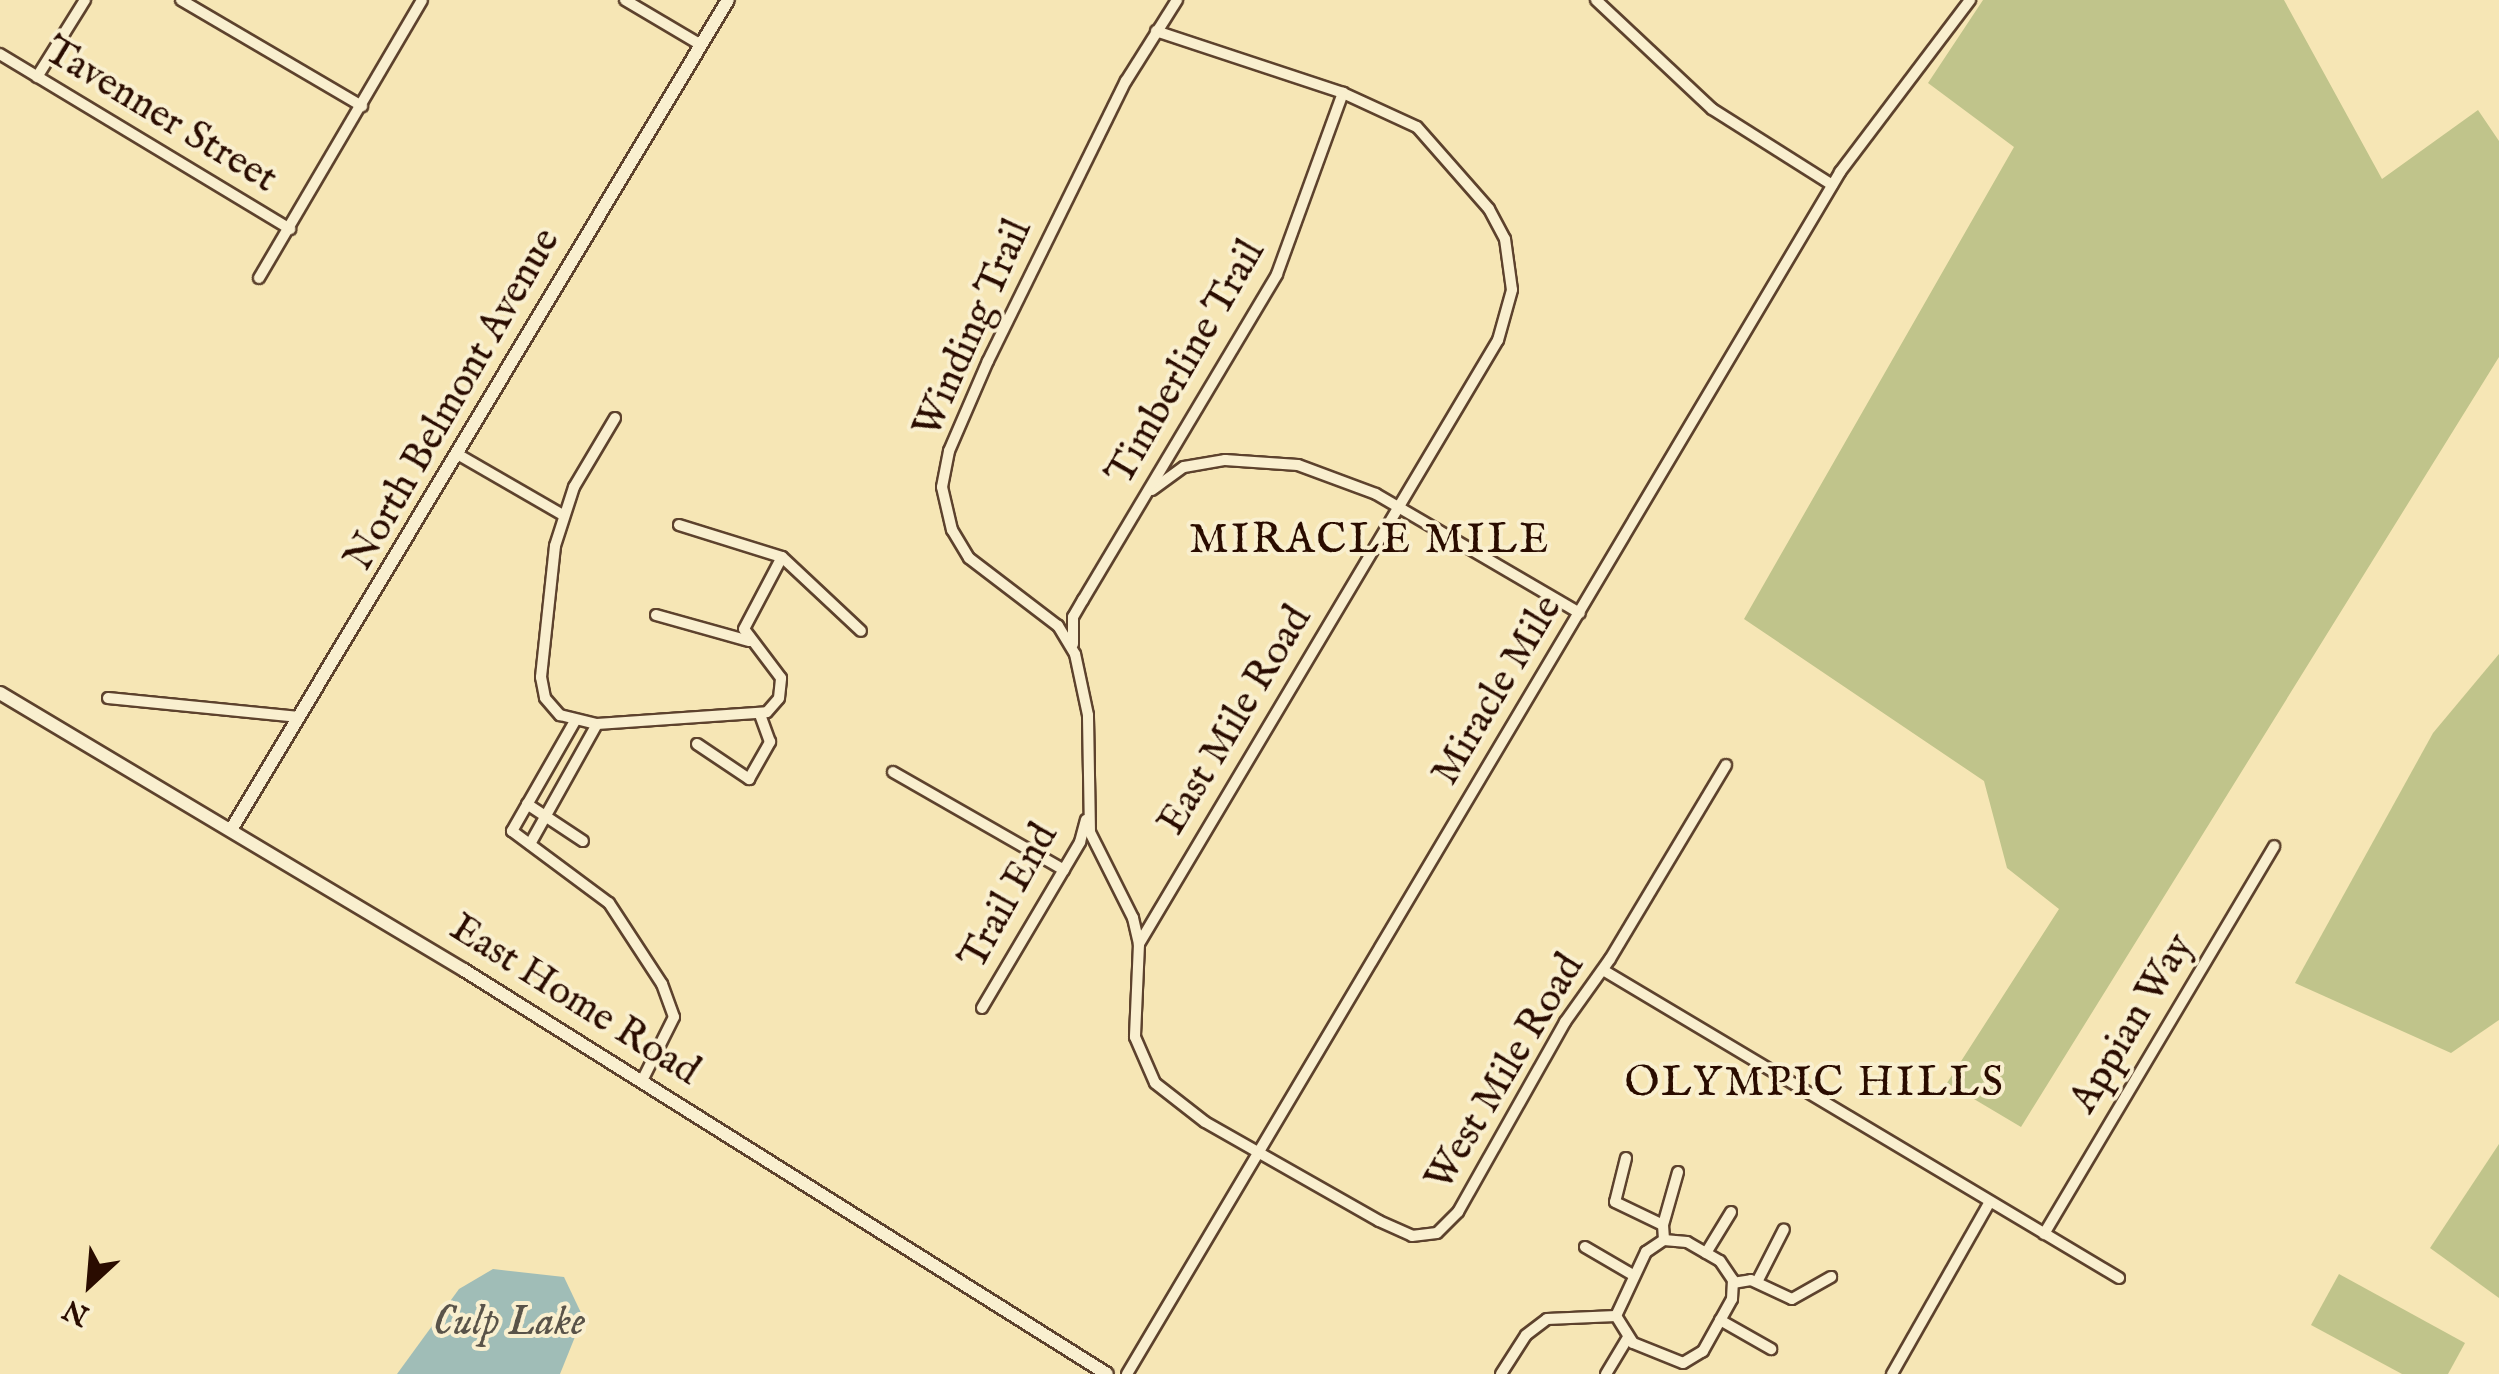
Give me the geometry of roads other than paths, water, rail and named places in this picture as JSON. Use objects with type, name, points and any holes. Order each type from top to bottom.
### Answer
[{"type":"street","points":[[37,77],[85,0]]},
{"type":"street","points":[[181,0],[362,106]]},
{"type":"street","points":[[259,278],[422,0]]},
{"type":"street","points":[[625,0],[701,45]]},
{"type":"street","name":"North Belmont Avenue","points":[[231,830],[728,0]]},
{"type":"street","name":"Winding Trail","points":[[1139,944],[1133,918],[1093,844],[1087,814],[1088,715],[1075,654],[1058,626],[960,546],[943,501],[943,472],[988,361],[1156,32],[1177,0]]},
{"type":"street","points":[[1596,0],[1712,110],[1832,186]]},
{"type":"street","name":"Miracle Mile","points":[[1127,1374],[1256,1150],[1832,186],[1970,0]]},
{"type":"street","name":"East Mile Road","points":[[1156,32],[1343,93],[1417,126],[1454,161],[1498,224],[1512,272],[1510,307],[1498,340],[1139,944],[1134,1037],[1144,1068],[1180,1106],[1256,1150]]},
{"type":"street","name":"Tavenner Street","points":[[0,54],[290,229]]},
{"type":"street","name":"Timberline Trail","points":[[1075,654],[1073,617],[1277,274],[1343,93]]},
{"type":"street","points":[[615,418],[562,516],[541,677],[550,706],[575,721],[598,724],[760,715],[778,698],[781,678],[773,661],[749,642],[656,615]]},
{"type":"street","points":[[459,454],[562,516]]},
{"type":"street","points":[[1147,494],[1184,467],[1258,460],[1335,476],[1398,507],[1580,613]]},
{"type":"street","points":[[679,525],[782,558],[861,631]]},
{"type":"street","points":[[749,642],[745,623],[782,558]]},
{"type":"street","name":"East Home Road","points":[[0,694],[642,1080],[1106,1374]]},
{"type":"street","points":[[108,698],[299,717]]},
{"type":"street","points":[[697,744],[749,779],[770,742],[760,715]]},
{"type":"street","points":[[575,721],[512,831],[608,903],[672,1002],[672,1028],[642,1080]]},
{"type":"street","points":[[530,844],[598,724]]},
{"type":"street","name":"West Mile Road","points":[[1256,1150],[1402,1232],[1437,1233],[1458,1212],[1565,1022],[1604,970],[1726,766]]},
{"type":"street","points":[[892,772],[1064,870]]},
{"type":"street","points":[[527,804],[583,841]]},
{"type":"street","name":"Trail End","points":[[982,1008],[1064,870],[1087,814]]},
{"type":"street","name":"Appian Way","points":[[2044,1234],[2274,846]]},
{"type":"street","points":[[1604,970],[2119,1278]]},
{"type":"street","points":[[1626,1158],[1615,1202],[1663,1225]]},
{"type":"street","points":[[1664,1240],[1663,1225],[1678,1172]]},
{"type":"street","points":[[1892,1374],[1989,1203]]},
{"type":"street","points":[[1706,1253],[1732,1212]]},
{"type":"street","points":[[1757,1282],[1784,1228]]},
{"type":"street","points":[[1616,1316],[1628,1339],[1660,1359],[1685,1368],[1703,1351],[1720,1320],[1733,1283],[1728,1270],[1706,1253],[1664,1240]]},
{"type":"street","points":[[1616,1316],[1646,1252],[1664,1240]]},
{"type":"street","points":[[1585,1247],[1633,1275]]},
{"type":"street","points":[[1733,1283],[1757,1282],[1792,1299],[1831,1276]]},
{"type":"street","points":[[1501,1374],[1526,1335],[1547,1319],[1616,1316]]},
{"type":"street","points":[[1720,1320],[1771,1349]]},
{"type":"street","points":[[1606,1374],[1628,1339]]},
{"type":"water","name":"Culp Lake","points":[[493,1269],[564,1277],[583,1317],[560,1374],[397,1374],[459,1289]]},
{"type":"district","name":"MIRACLE MILE","points":[[1370,541]]},
{"type":"district","name":"OLYMPIC HILLS","points":[[1815,1084]]}]
